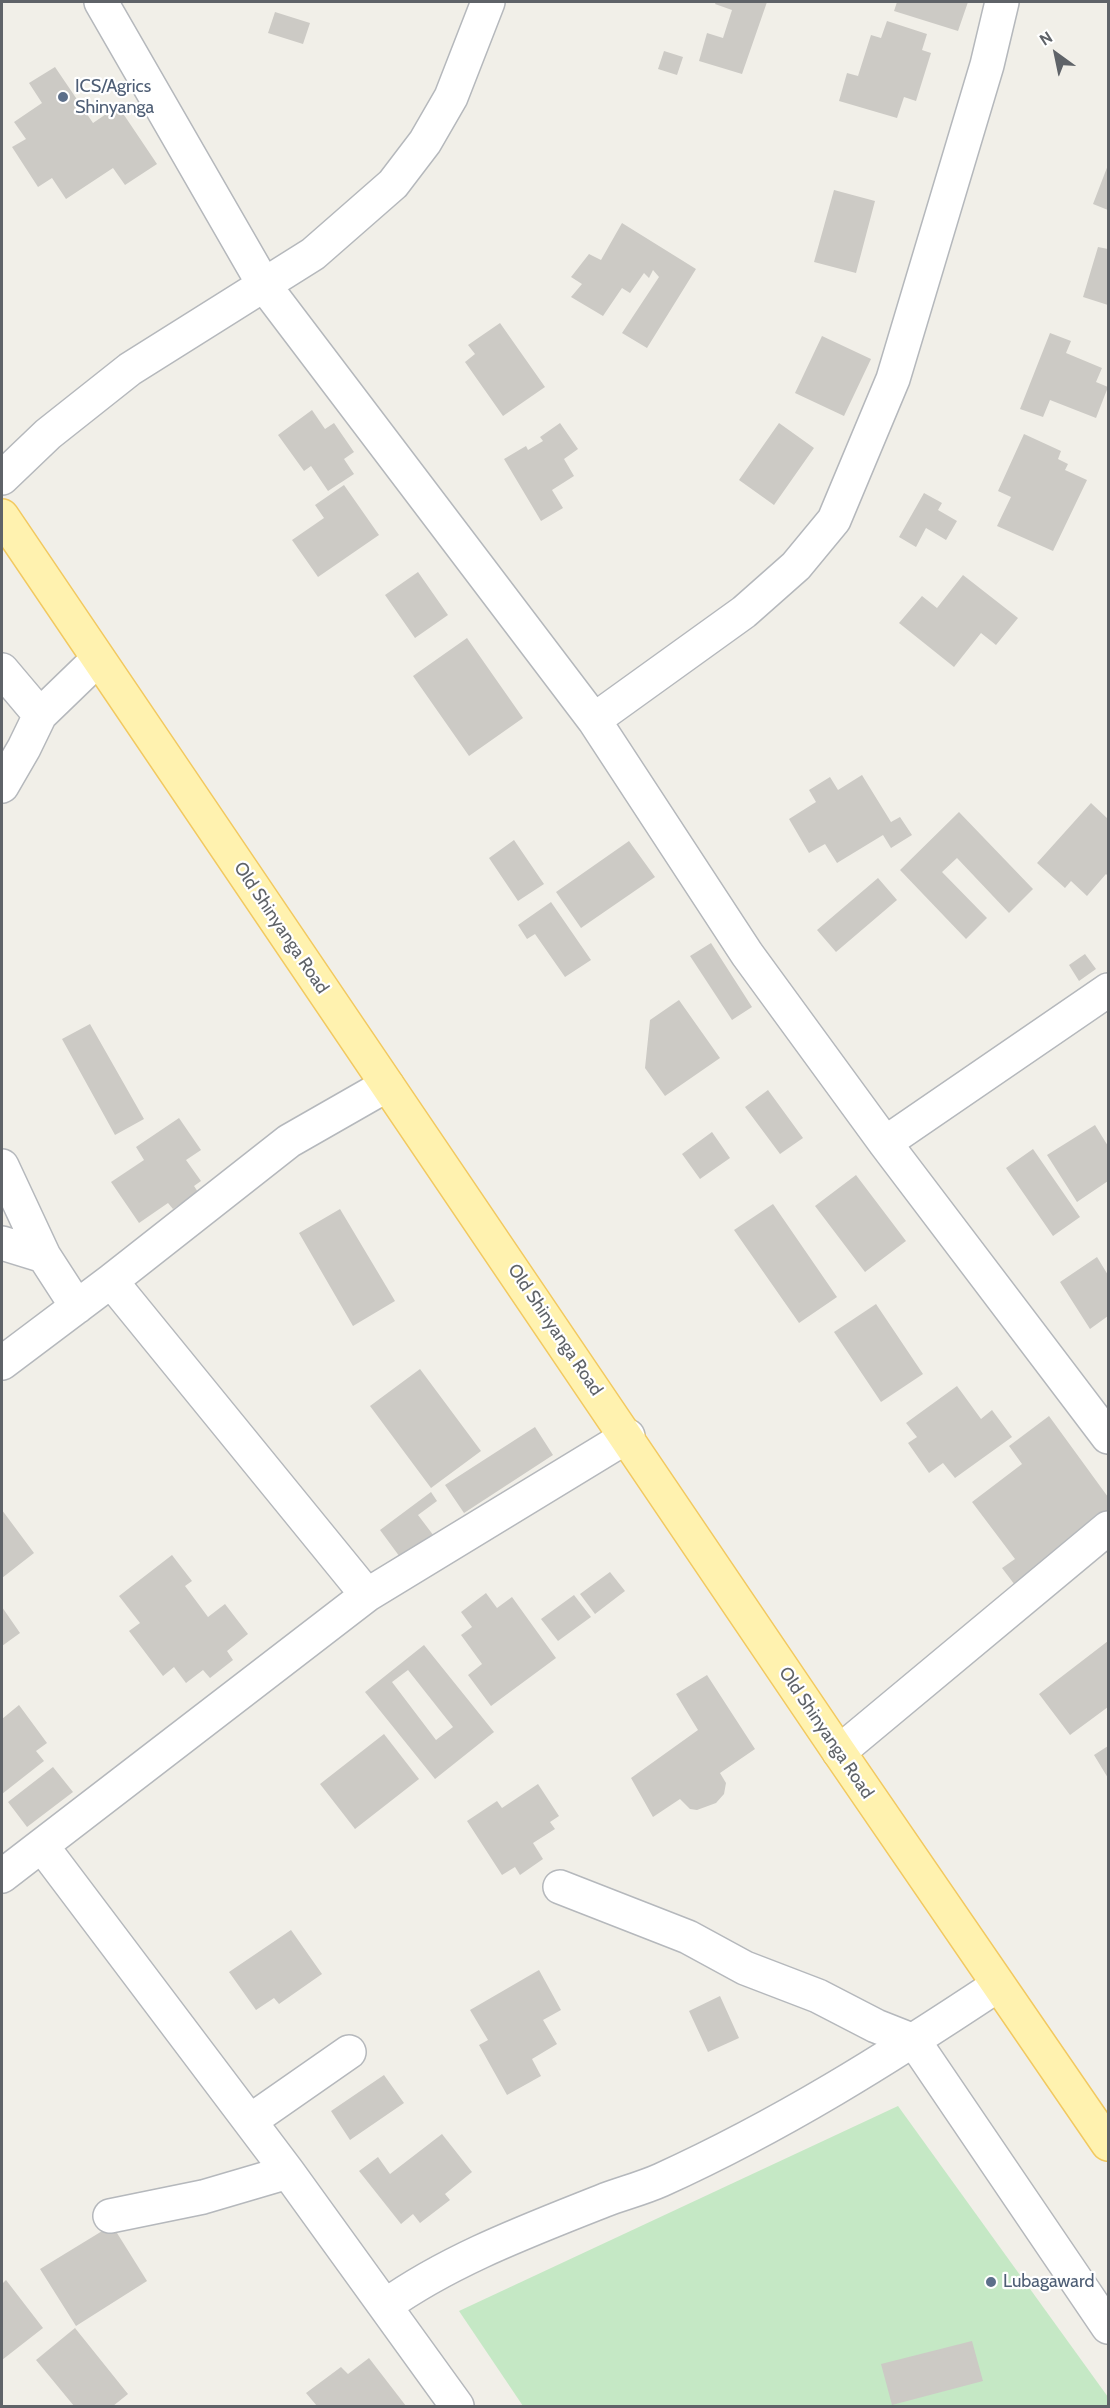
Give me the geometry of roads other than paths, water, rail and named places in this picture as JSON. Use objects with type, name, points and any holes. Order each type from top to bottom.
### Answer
[{"type":"main road","name":"Old Shinyanga Road","points":[[2,516],[628,1436],[839,1752],[1108,2144]]},
{"type":"street","points":[[100,2],[264,285],[594,720],[747,954],[885,1143],[1108,1437]]},
{"type":"street","points":[[2,478],[48,434],[130,369],[313,254],[393,184],[425,142],[451,97],[488,2]]},
{"type":"street","points":[[594,720],[744,612],[796,566],[834,520],[857,471],[893,379],[987,64],[1002,2]]},
{"type":"street","points":[[2,786],[40,715],[98,659]]},
{"type":"street","points":[[2,670],[40,715]]},
{"type":"street","points":[[885,1143],[1108,990]]},
{"type":"street","points":[[2,1363],[111,1281],[289,1141],[387,1085]]},
{"type":"street","points":[[2,1166],[44,1256],[77,1307]]},
{"type":"street","points":[[2,1243],[44,1256]]},
{"type":"street","points":[[111,1281],[367,1595]]},
{"type":"street","points":[[2,1876],[367,1595],[628,1436]]},
{"type":"street","points":[[839,1752],[1108,1528]]},
{"type":"street","points":[[42,1846],[288,2172],[457,2406]]},
{"type":"street","points":[[560,1887],[655,1923],[745,1968],[818,1996],[876,2026],[914,2041],[1108,2327]]},
{"type":"street","points":[[385,2306],[416,2283],[479,2252],[657,2181],[722,2152],[826,2096],[998,1985]]},
{"type":"street","points":[[250,2121],[349,2052]]},
{"type":"street","points":[[110,2216],[203,2197],[288,2172]]},
{"type":"place","name":"ICS/Agrics Shinyanga","points":[[63,97]]},
{"type":"place","name":"Lubagaward","points":[[991,2282]]}]
